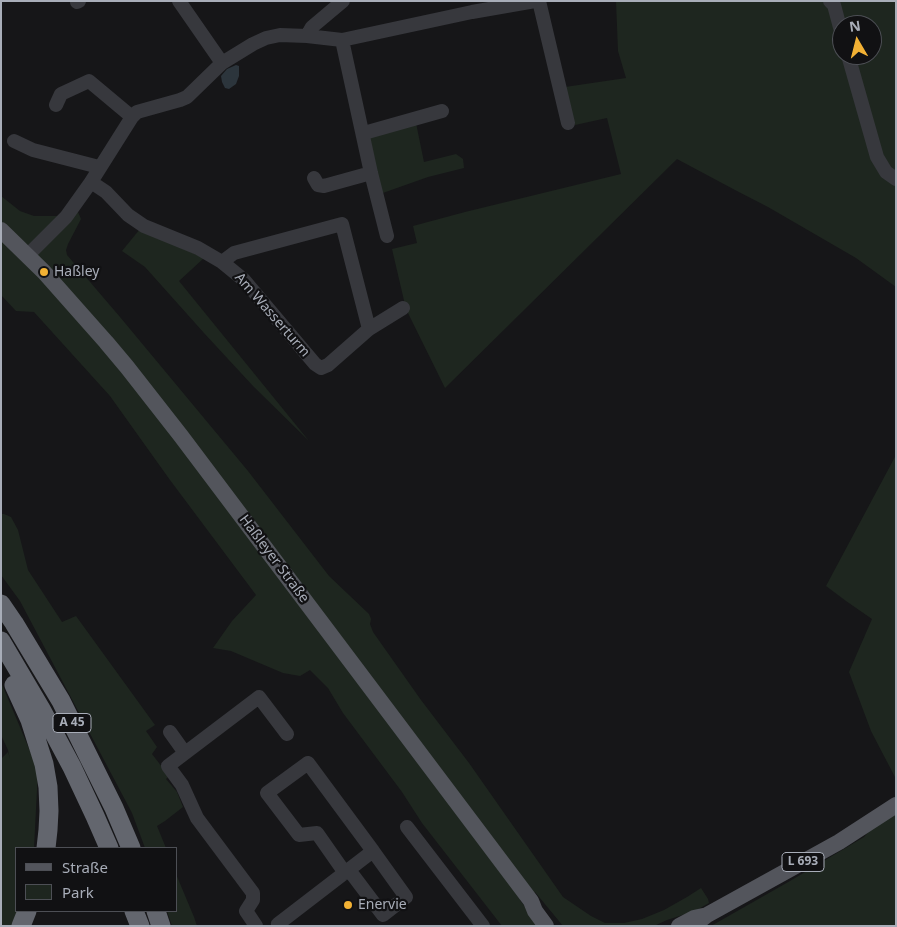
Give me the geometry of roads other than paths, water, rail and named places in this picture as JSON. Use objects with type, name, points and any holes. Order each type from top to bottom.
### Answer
[{"type":"highway","name":"A 45","points":[[1,604],[61,701],[114,808],[131,847]]},
{"type":"highway","name":"A 45","points":[[1,641],[72,767],[109,847]]},
{"type":"highway","points":[[1,641],[6,669],[30,720],[44,764],[48,787],[49,811],[46,847]]},
{"type":"highway","points":[[21,926],[27,912]]},
{"type":"highway","points":[[134,912],[140,926]]},
{"type":"highway","points":[[156,912],[161,926]]},
{"type":"main road","name":"Haßleyer Straße","points":[[1,230],[28,255],[117,354],[181,436],[531,901],[535,911],[546,926]]},
{"type":"main road","name":"L 693","points":[[693,926],[707,915],[839,842],[896,805]]},
{"type":"main road","name":"Haßleyer Straße","points":[[531,901],[541,908],[556,926]]},
{"type":"main road","name":"L 693","points":[[679,926],[694,918],[707,915]]},
{"type":"street","points":[[179,1],[222,63]]},
{"type":"street","points":[[307,36],[312,27],[343,1]]},
{"type":"street","points":[[28,255],[66,218],[137,112],[187,97],[222,63],[266,38],[280,35],[342,40],[472,12],[537,1],[568,123]]},
{"type":"street","points":[[830,1],[834,5],[837,15]]},
{"type":"street","points":[[342,40],[387,236]]},
{"type":"street","points":[[851,65],[877,157],[886,172],[896,179]]},
{"type":"street","points":[[56,105],[62,94],[89,81],[132,117]]},
{"type":"street","points":[[364,133],[442,111]]},
{"type":"street","points":[[14,141],[33,150],[99,167]]},
{"type":"street","points":[[314,178],[318,185],[324,186],[372,173]]},
{"type":"street","name":"Am Wasserturm","points":[[91,182],[106,192],[128,215],[144,226],[198,248],[222,262],[244,280],[315,364],[321,368],[328,365],[369,329],[403,308]]},
{"type":"street","name":"Am Wasserturm","points":[[222,262],[234,252],[342,224],[369,329]]},
{"type":"street","points":[[256,926],[246,911],[253,900],[253,893],[197,818],[182,785],[168,766],[259,697],[288,734]]},
{"type":"street","points":[[170,732],[185,753]]},
{"type":"street","points":[[308,763],[373,851],[406,897],[383,915],[317,833],[299,835],[267,793],[308,763]]},
{"type":"street","points":[[407,827],[483,926]]},
{"type":"street","points":[[279,926],[278,924],[373,851]]},
{"type":"place","name":"Haßley","points":[[44,272]]},
{"type":"place","name":"Enervie","points":[[348,905]]}]
